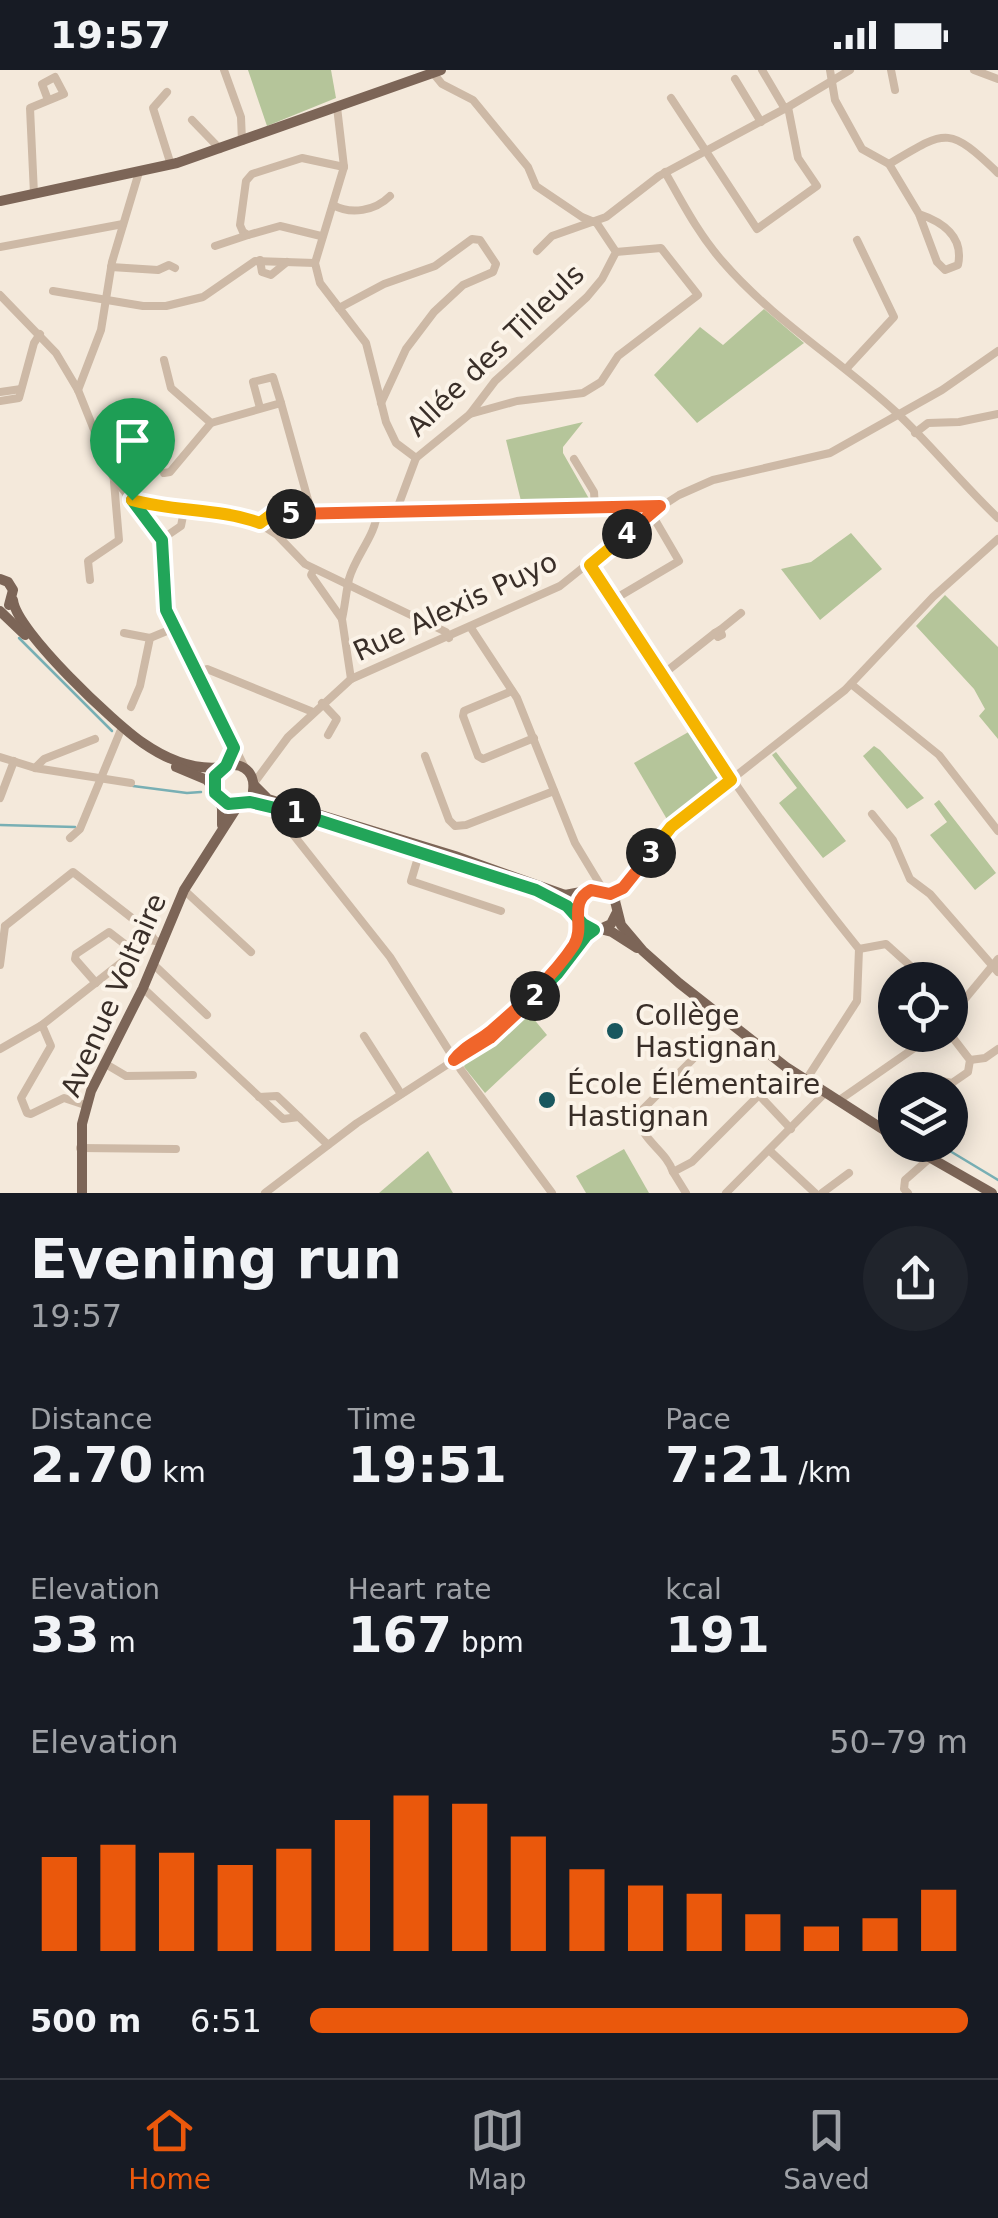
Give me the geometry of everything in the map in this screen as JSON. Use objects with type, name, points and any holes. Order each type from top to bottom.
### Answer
[{"type":"main road","points":[[0,200],[171,164],[437,72]]},
{"type":"main road","points":[[1,578],[11,586],[17,613],[41,646],[124,729],[176,760],[203,767],[246,769],[268,799],[566,894],[589,891],[611,900],[621,925],[643,951]]},
{"type":"main road","points":[[13,600],[0,611],[120,732],[158,758],[206,780],[228,804],[272,805],[536,890],[598,929],[612,932],[643,951],[739,1032],[878,1126]]},
{"type":"main road","points":[[222,826],[215,776],[225,766]]},
{"type":"main road","points":[[241,803],[251,796],[254,784]]},
{"type":"main road","name":"Avenue Voltaire","points":[[82,1193],[80,1148],[86,1106],[144,988],[158,941],[184,890],[222,826],[241,803]]},
{"type":"main road","points":[[578,917],[578,902],[589,891]]},
{"type":"main road","points":[[598,929],[611,924],[611,900]]},
{"type":"main road","points":[[936,1162],[982,1193]]},
{"type":"main road","points":[[937,1162],[992,1193]]},
{"type":"street","points":[[224,70],[241,117],[242,141]]},
{"type":"street","points":[[672,98],[703,152],[757,229],[816,186],[798,158],[786,108],[762,70]]},
{"type":"street","points":[[830,70],[836,100],[862,150],[889,164],[919,214],[937,262],[945,270],[958,264],[961,252],[951,232],[937,220],[919,214]]},
{"type":"street","points":[[536,251],[552,236],[596,222],[666,172],[850,70]]},
{"type":"street","points":[[891,70],[895,90]]},
{"type":"street","points":[[974,70],[998,80]]},
{"type":"street","points":[[437,72],[442,84],[473,100],[528,167],[536,186],[596,222]]},
{"type":"street","points":[[34,194],[30,108],[64,94],[54,74],[42,84],[48,100]]},
{"type":"street","points":[[735,79],[761,122]]},
{"type":"street","points":[[166,92],[153,108],[171,164]]},
{"type":"street","points":[[337,107],[344,168],[316,263],[320,283],[366,343],[386,422],[396,443],[416,458],[397,509]]},
{"type":"street","points":[[241,117],[259,134]]},
{"type":"street","points":[[192,120],[220,148]]},
{"type":"street","points":[[889,164],[929,140],[948,136],[968,144],[998,173]]},
{"type":"street","points":[[248,235],[240,225],[246,181],[252,174],[302,158],[344,168]]},
{"type":"street","points":[[78,390],[101,330],[111,266],[139,172]]},
{"type":"street","points":[[666,172],[694,225],[724,264],[898,415],[998,518]]},
{"type":"street","points":[[333,205],[350,212],[383,203],[390,196]]},
{"type":"street","name":"Allée des Tilleuls","points":[[416,458],[470,414],[495,381],[602,279],[616,252],[596,222]]},
{"type":"street","points":[[0,246],[123,224]]},
{"type":"street","points":[[215,246],[280,226],[321,236]]},
{"type":"street","points":[[339,308],[384,284],[435,266],[472,239],[480,240],[496,264],[493,272],[453,293],[413,338],[381,403]]},
{"type":"street","points":[[846,369],[894,317],[857,240]]},
{"type":"street","points":[[470,414],[517,401],[583,393],[600,382],[618,356],[698,295],[661,248],[616,252]]},
{"type":"street","points":[[53,291],[143,306],[186,302],[202,296],[255,260],[316,263]]},
{"type":"street","points":[[260,260],[262,272],[272,275],[287,262]]},
{"type":"street","points":[[111,266],[175,268]]},
{"type":"street","points":[[0,295],[40,334],[78,390],[113,476],[162,540],[166,610],[174,628],[246,769],[265,768]]},
{"type":"street","points":[[0,401],[19,398],[40,334]]},
{"type":"street","name":"Rue Alexis Puyo","points":[[254,784],[288,737],[351,679],[542,596],[590,565],[660,506],[714,480],[830,453],[942,390],[998,352]]},
{"type":"street","points":[[164,360],[171,388],[211,422]]},
{"type":"street","points":[[260,408],[253,382],[274,377],[312,514]]},
{"type":"street","points":[[0,392],[21,388]]},
{"type":"street","points":[[164,473],[170,472],[211,422],[280,403]]},
{"type":"street","points":[[915,432],[928,422],[959,422],[998,414]]},
{"type":"street","points":[[574,459],[594,492],[595,508]]},
{"type":"street","points":[[90,580],[88,560],[119,540],[113,476]]},
{"type":"street","points":[[132,500],[260,523],[314,569],[446,632],[449,638]]},
{"type":"street","points":[[260,523],[272,514],[660,506]]},
{"type":"street","points":[[351,679],[342,619],[358,554],[377,520],[377,511]]},
{"type":"street","points":[[162,540],[182,524],[184,512]]},
{"type":"street","points":[[613,600],[679,561],[650,513]]},
{"type":"street","points":[[471,628],[512,691],[575,843],[611,900],[671,827],[851,684],[933,597],[998,538]]},
{"type":"street","points":[[590,565],[731,780],[859,949],[857,1001],[806,1080]]},
{"type":"street","points":[[314,569],[311,575],[342,619]]},
{"type":"street","points":[[662,675],[741,613]]},
{"type":"street","points":[[124,634],[150,638],[174,628]]},
{"type":"street","points":[[131,707],[140,686],[150,638]]},
{"type":"street","points":[[197,672],[207,669],[314,712]]},
{"type":"street","points":[[851,684],[939,755],[998,831]]},
{"type":"street","points":[[512,691],[464,711],[462,716],[478,756],[484,759],[534,738]]},
{"type":"street","points":[[322,704],[337,719],[328,735]]},
{"type":"street","points":[[70,838],[80,829],[120,732]]},
{"type":"street","points":[[35,768],[44,759],[95,738]]},
{"type":"street","points":[[225,766],[234,748]]},
{"type":"street","points":[[0,756],[35,768],[131,782]]},
{"type":"street","points":[[425,756],[449,820],[455,826],[554,791]]},
{"type":"street","points":[[0,798],[14,761]]},
{"type":"street","points":[[872,814],[893,840],[910,879],[930,894],[996,966],[968,996]]},
{"type":"street","points":[[284,824],[390,957],[454,1060],[552,1193]]},
{"type":"street","points":[[434,850],[420,851],[411,881],[501,911]]},
{"type":"street","points":[[0,965],[2,926],[72,872],[158,941],[135,952],[42,1025],[0,1049]]},
{"type":"street","points":[[589,891],[595,876]]},
{"type":"street","points":[[184,890],[251,952]]},
{"type":"street","points":[[454,1060],[554,970],[576,942],[578,917]]},
{"type":"street","points":[[264,1193],[401,1094],[500,1029],[557,974],[586,936],[598,929]]},
{"type":"street","points":[[96,984],[74,959],[76,954],[108,932],[135,952]]},
{"type":"street","points":[[859,949],[886,944],[906,962]]},
{"type":"street","points":[[153,964],[208,1015]]},
{"type":"street","points":[[144,988],[283,1119],[299,1116],[328,1145]]},
{"type":"street","points":[[42,1025],[51,1046],[22,1098],[26,1113],[64,1098],[86,1106]]},
{"type":"street","points":[[364,1036],[401,1094]]},
{"type":"street","points":[[970,1060],[986,1058],[998,1049]]},
{"type":"street","points":[[838,1101],[909,1052]]},
{"type":"street","points":[[964,1052],[970,1060],[968,1072]]},
{"type":"street","points":[[686,1193],[670,1161],[640,1128],[639,1113],[693,1060]]},
{"type":"street","points":[[104,1063],[126,1076],[193,1075]]},
{"type":"street","points":[[726,1193],[826,1093]]},
{"type":"street","points":[[673,1172],[692,1162],[759,1094],[792,1129]]},
{"type":"street","points":[[80,1148],[176,1149]]},
{"type":"street","points":[[770,1152],[818,1193],[850,1173]]},
{"type":"street","points":[[908,1193],[905,1180],[933,1162]]},
{"type":"green space","points":[[248,70],[331,70],[336,98],[267,126]]},
{"type":"green space","points":[[764,309],[804,343],[697,423],[654,375],[700,327],[723,345]]},
{"type":"green space","points":[[583,422],[563,447],[563,453],[592,504],[522,505],[506,440]]},
{"type":"green space","points":[[851,533],[882,569],[820,620],[781,569],[811,562]]},
{"type":"green space","points":[[945,595],[998,647],[998,739],[979,716],[985,709],[974,689],[916,626]]},
{"type":"green space","points":[[692,730],[720,774],[719,781],[668,821],[634,763]]},
{"type":"green space","points":[[874,746],[924,798],[907,809],[863,756]]},
{"type":"green space","points":[[776,752],[846,841],[823,858],[779,803],[797,788],[772,755]]},
{"type":"green space","points":[[939,800],[996,873],[975,890],[930,835],[947,822],[934,804]]},
{"type":"green space","points":[[528,1012],[547,1035],[485,1093],[464,1067],[466,1060],[480,1054]]},
{"type":"green space","points":[[624,1149],[649,1193],[586,1193],[576,1176]]},
{"type":"green space","points":[[428,1151],[453,1193],[379,1193]]},
{"type":"waterway","points":[[19,638],[112,731]]},
{"type":"waterway","points":[[133,786],[201,792]]},
{"type":"waterway","points":[[0,825],[75,827]]},
{"type":"waterway","points":[[968,1162],[998,1180]]},
{"type":"place","name":"Collège Hastignan","points":[[615,1031]]},
{"type":"place","name":"École Élémentaire Hastignan","points":[[547,1100]]},
{"type":"route","points":[[132,500],[162,540],[166,610],[234,748],[226,766],[215,776],[218,798],[234,805],[272,805],[511,881],[551,897],[572,910],[577,914],[583,924],[594,930],[588,932],[557,974],[500,1029],[454,1060],[496,1026],[569,952],[579,932],[579,919],[577,914],[576,908],[582,896],[591,890],[610,894],[623,888],[671,827],[731,780],[590,565],[660,506],[272,514],[260,523],[132,500]]}]
